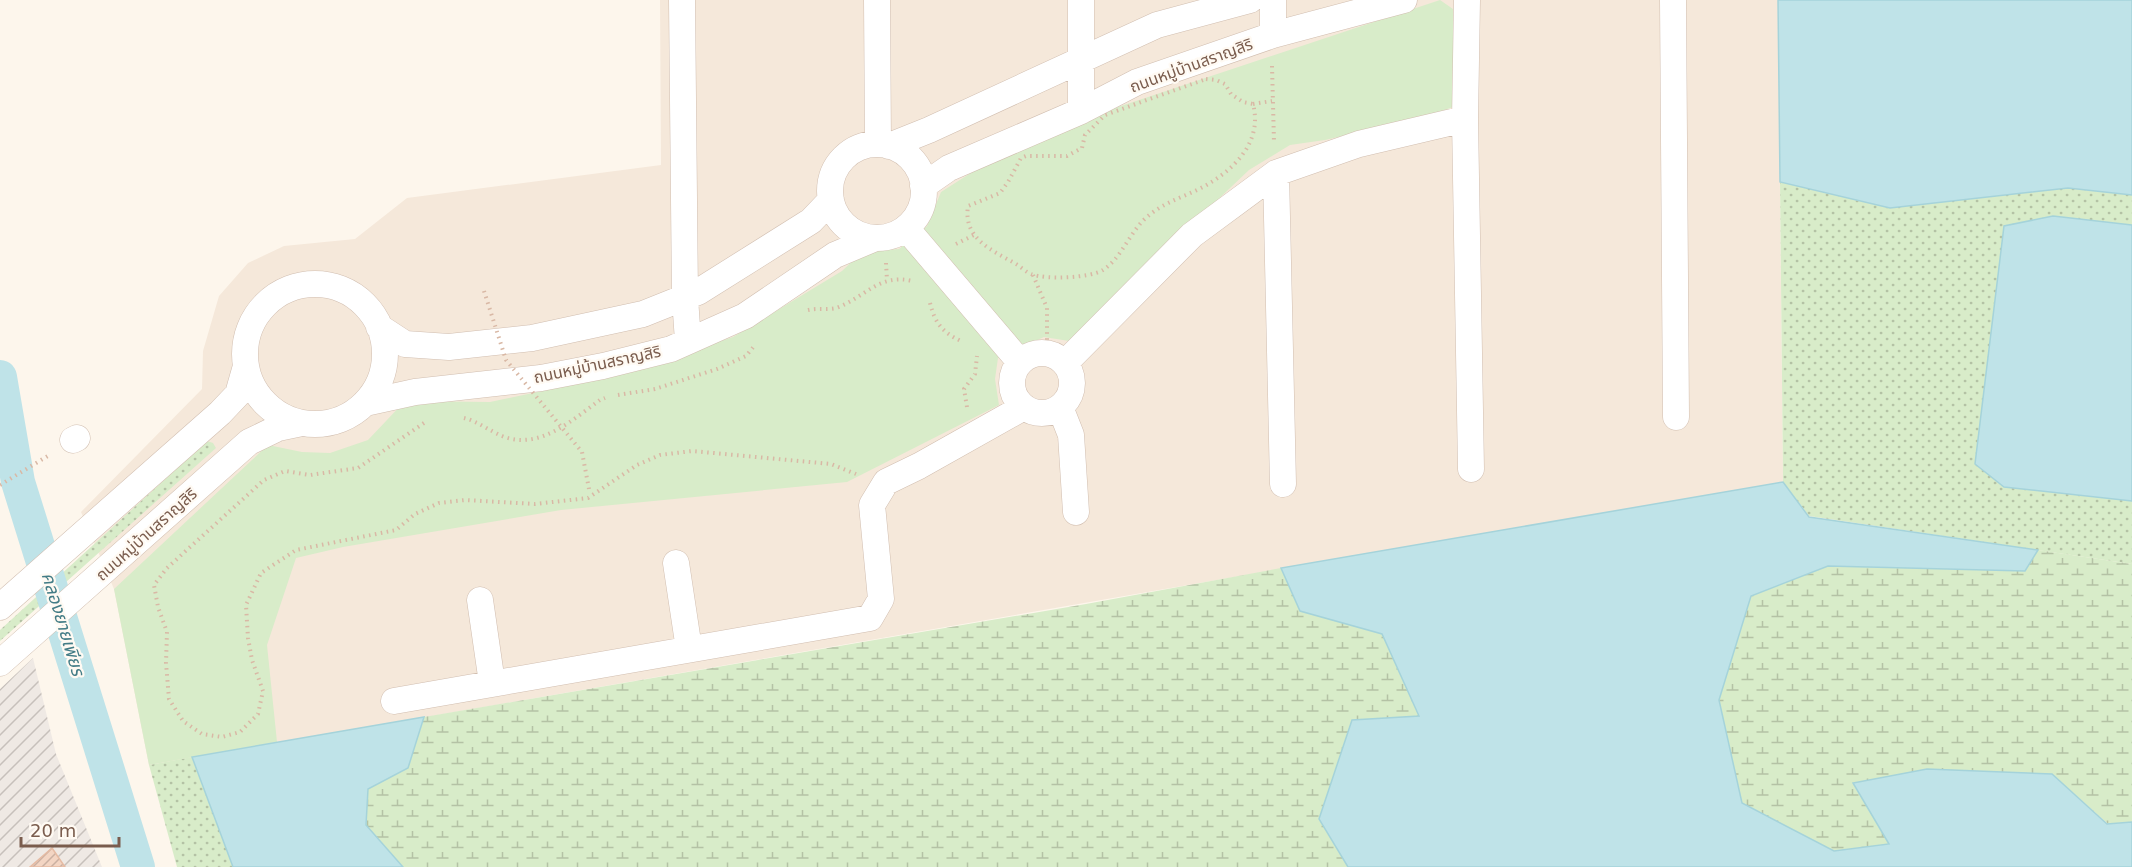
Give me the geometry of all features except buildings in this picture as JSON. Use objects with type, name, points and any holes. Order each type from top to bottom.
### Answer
[{"type":"street","points":[[682,0],[685,298],[688,341]]},
{"type":"street","points":[[878,0],[884,145]]},
{"type":"street","points":[[1081,0],[1081,111]]},
{"type":"street","points":[[884,145],[904,152],[915,163],[922,177],[921,207],[914,220],[906,228],[889,237],[873,239],[859,235],[846,227],[836,215],[831,200],[831,184],[836,169],[845,156],[858,148],[884,145],[929,130],[1157,25],[1250,0]]},
{"type":"street","points":[[1273,0],[1273,35]]},
{"type":"street","name":"ถนนหมู่บ้านสราญสิริ","points":[[923,186],[949,168],[1081,111],[1137,82],[1273,35],[1404,0]]},
{"type":"street","points":[[1467,0],[1465,119],[1471,469]]},
{"type":"street","points":[[1672,0],[1676,417]]},
{"type":"street","points":[[1056,358],[1192,236],[1276,173],[1359,144],[1465,119]]},
{"type":"street","points":[[1276,173],[1283,484]]},
{"type":"street","points":[[379,327],[405,344],[449,347],[532,338],[643,315],[698,292],[811,221],[831,200]]},
{"type":"street","points":[[906,228],[1020,362]]},
{"type":"street","name":"ถนนหมู่บ้านสราญสิริ","points":[[365,402],[416,392],[541,378],[671,349],[745,316],[835,255],[873,239]]},
{"type":"street","points":[[7,601],[220,413],[238,394],[246,366],[246,344],[252,322],[265,304],[283,291],[304,285],[327,285],[348,292],[367,307],[379,327],[385,350],[382,375],[372,396],[354,413],[333,423],[309,425],[286,418],[266,405],[253,387],[246,366]]},
{"type":"street","points":[[1038,353],[1056,358],[1070,372],[1071,391],[1060,407],[1042,414],[1032,412],[1017,400],[1012,391],[1012,380],[1014,370],[1020,362],[1038,353]]},
{"type":"street","points":[[394,701],[870,618],[881,599],[872,505],[886,482],[1024,407]]},
{"type":"street","points":[[1060,407],[1071,435],[1076,512]]},
{"type":"street","name":"ถนนหมู่บ้านสราญสิริ","points":[[0,663],[249,442],[278,428],[302,423]]},
{"type":"street","points":[[676,562],[689,649]]},
{"type":"street","points":[[480,600],[492,683]]},
{"type":"path","points":[[1273,35],[1272,101],[1276,173]]},
{"type":"path","points":[[1253,104],[1255,129],[1251,143],[1240,159],[1203,186],[1160,206],[1144,219],[1116,257],[1103,270],[1066,277],[1032,275],[993,251],[974,235],[966,219],[968,206],[999,193],[1021,158],[1067,156],[1082,148],[1085,135],[1104,115],[1206,79],[1225,84],[1231,94],[1243,102],[1253,104],[1272,101]]},
{"type":"path","points":[[1032,275],[1047,308],[1056,358]]},
{"type":"path","points":[[805,310],[834,308],[883,281],[901,279],[915,282]]},
{"type":"path","points":[[484,291],[506,360],[582,452],[590,489],[588,498]]},
{"type":"path","points":[[928,297],[934,318],[944,331],[967,343]]},
{"type":"path","points":[[615,396],[655,389],[717,369],[746,356],[756,344]]},
{"type":"path","points":[[972,349],[977,355],[975,374],[964,389],[965,404],[982,430]]},
{"type":"path","points":[[458,418],[467,418],[505,437],[527,440],[546,436],[600,400],[607,398]]},
{"type":"path","points":[[431,420],[422,423],[358,468],[310,475],[285,471],[264,480],[167,568],[154,585],[158,607],[167,632],[166,663],[170,699],[183,721],[202,734],[222,737],[240,732],[258,714],[263,692],[252,660],[246,605],[261,573],[297,550],[396,530],[415,514],[439,503],[465,500],[535,504],[588,498],[660,455],[692,451],[831,464],[857,474],[880,493]]},
{"type":"path","points":[[0,485],[75,439]]},
{"type":"shaded area","points":[[660,0],[1778,0],[1783,482],[149,765],[114,589],[81,512],[202,389],[203,351],[219,296],[248,263],[284,246],[355,239],[407,198],[661,165]]},
{"type":"shaded area","points":[[33,658],[56,754],[102,867],[0,867],[0,689]]},
{"type":"green space","points":[[1440,0],[1453,9],[1460,90],[1459,105],[1421,118],[1325,140],[1290,145],[1249,170],[1069,341],[1044,337],[998,358],[995,379],[999,405],[847,482],[561,510],[343,547],[296,558],[267,645],[277,742],[149,765],[114,589],[268,445],[302,452],[330,453],[368,440],[405,401],[490,402],[613,376],[733,337],[842,271],[862,252],[899,249],[927,226],[941,192],[988,162],[1079,120]]},
{"type":"green space","points":[[1780,182],[1890,208],[2068,188],[2132,195],[2132,225],[2053,216],[2004,487],[2132,501],[2132,564],[1809,516],[1783,482]]},
{"type":"green space","points":[[207,441],[213,443],[216,448],[0,641],[0,630]]},
{"type":"green space","points":[[2038,550],[2132,564],[2132,822],[2108,824],[2052,774],[1853,783],[1890,844],[1834,851],[1742,803],[1719,700],[1751,596],[1828,566],[2024,571]]},
{"type":"green space","points":[[1281,568],[1301,611],[1382,634],[1419,716],[1319,819],[1348,867],[403,867],[366,825],[368,789],[408,768],[424,717],[1086,604]]},
{"type":"green space","points":[[192,757],[233,867],[177,867],[149,765]]},
{"type":"water","points":[[1778,0],[2132,0],[2132,195],[2068,188],[1890,208],[1780,182]]},
{"type":"water","points":[[2053,216],[2132,225],[2132,501],[2004,487],[1975,464],[2004,226]]},
{"type":"water","points":[[1783,482],[1809,517],[2038,550],[2025,571],[1828,566],[1751,596],[1719,700],[1742,803],[1834,851],[1889,844],[1853,783],[1927,769],[2052,774],[2107,824],[2132,822],[2132,867],[1348,867],[1319,819],[1352,720],[1419,716],[1382,634],[1300,611],[1281,568]]},
{"type":"water","points":[[424,717],[408,768],[368,789],[366,825],[403,867],[233,867],[192,757]]},
{"type":"waterway","name":"คลองยายเพียร","points":[[0,377],[18,482],[138,867]]}]
